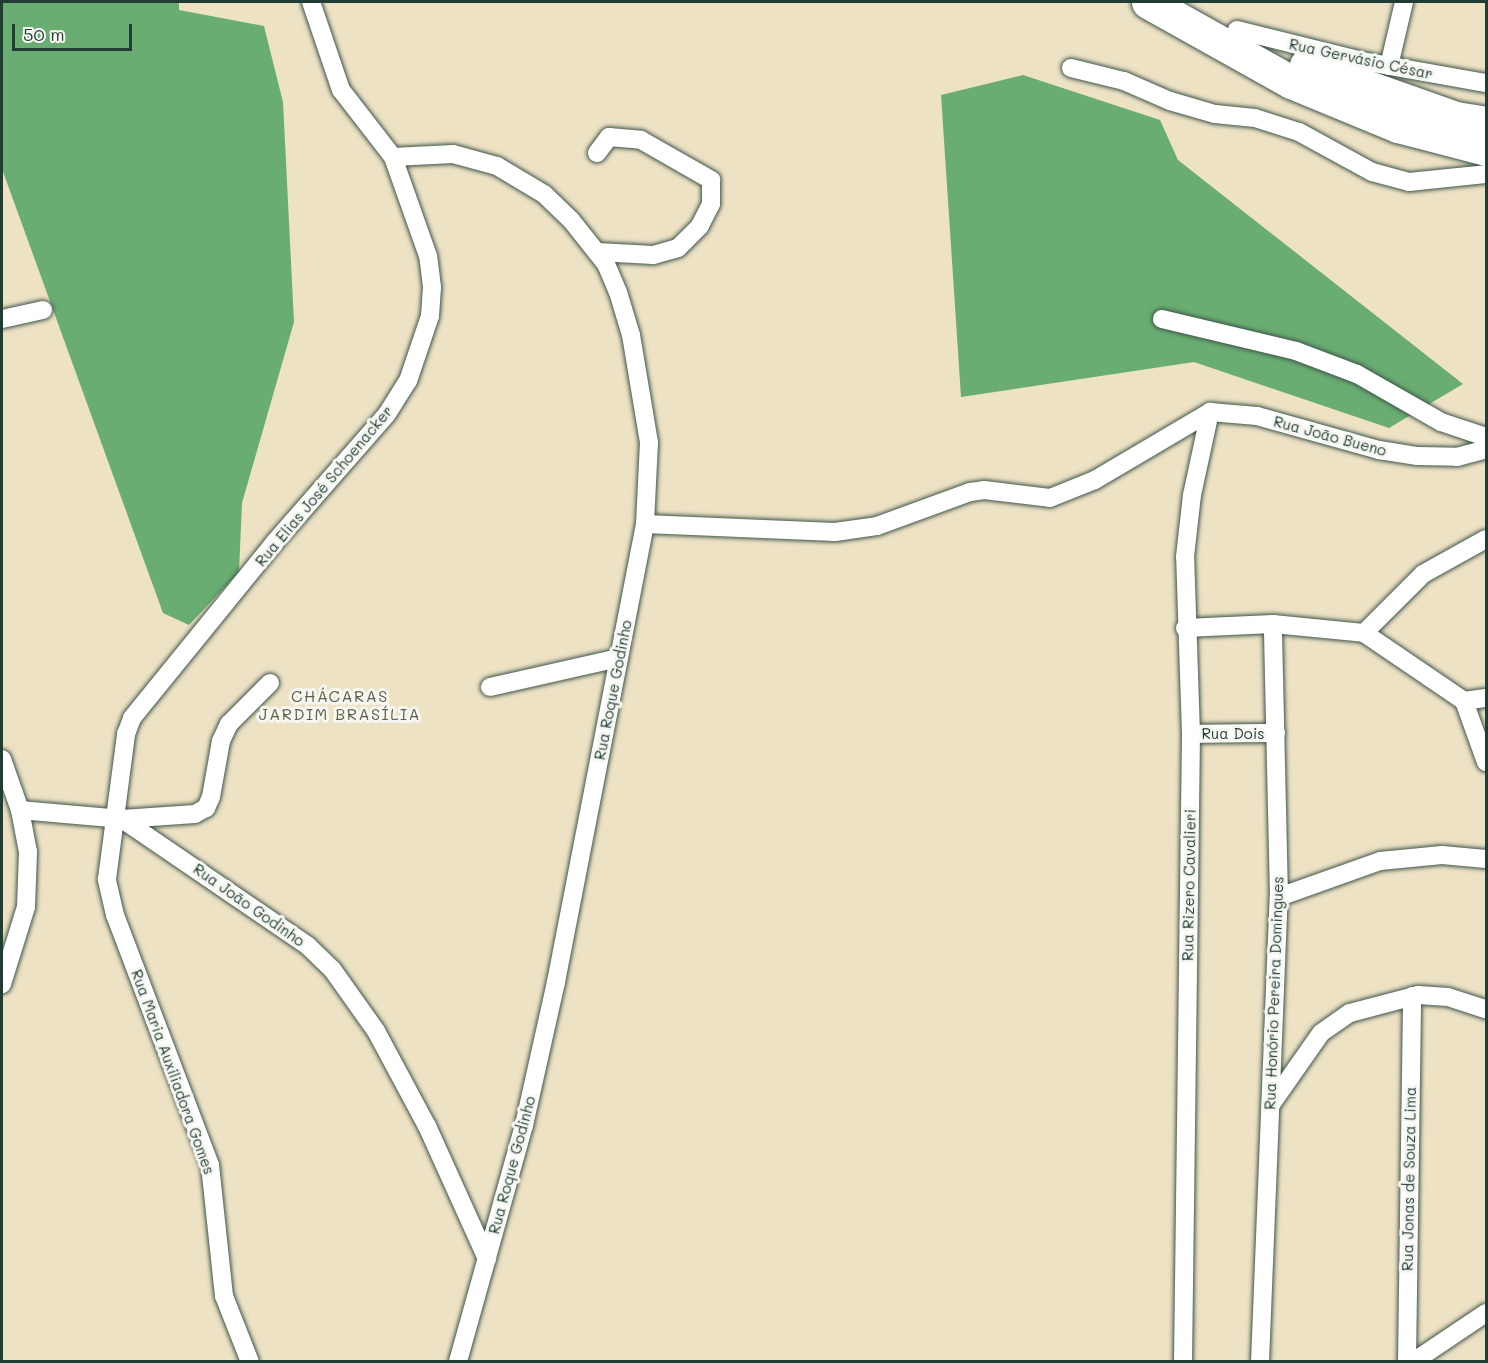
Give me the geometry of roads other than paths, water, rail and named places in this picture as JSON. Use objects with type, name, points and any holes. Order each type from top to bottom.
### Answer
[{"type":"highway","points":[[1148,2],[1301,86],[1398,126],[1454,143],[1486,149]]},
{"type":"highway","points":[[1188,2],[1307,66],[1373,91],[1456,118],[1486,123]]},
{"type":"street","name":"Rua Elias José Schoenacker","points":[[118,818],[126,734],[142,702],[381,422],[408,381],[421,350],[432,287],[428,256],[393,157],[341,90],[311,2]]},
{"type":"street","points":[[1389,66],[1404,2]]},
{"type":"street","name":"Rua Gervásio César","points":[[1237,30],[1389,66],[1486,83]]},
{"type":"street","points":[[1071,68],[1124,81],[1170,101],[1215,114],[1255,118],[1299,132],[1372,172],[1409,182],[1486,174]]},
{"type":"street","points":[[597,153],[609,137],[641,140],[711,180],[711,204],[700,226],[678,248],[653,255],[597,252]]},
{"type":"street","name":"Rua Roque Godinho","points":[[393,157],[453,154],[497,166],[544,194],[597,252],[618,292],[631,335],[645,413],[650,474],[645,524],[546,1033],[458,1362]]},
{"type":"street","points":[[2,319],[43,310]]},
{"type":"street","points":[[1162,319],[1296,351],[1357,374],[1441,422],[1486,437]]},
{"type":"street","points":[[645,524],[835,532],[877,526],[970,492],[984,490],[1050,498],[1095,480],[1210,412]]},
{"type":"street","name":"Rua João Bueno","points":[[1210,412],[1257,416],[1389,452],[1457,457],[1486,449]]},
{"type":"street","name":"Rua Rizero Cavalieri","points":[[1183,1362],[1191,734],[1185,628],[1186,530],[1210,412]]},
{"type":"street","points":[[1364,633],[1424,574],[1486,539]]},
{"type":"street","points":[[1185,628],[1273,624],[1364,633],[1464,701],[1486,762]]},
{"type":"street","name":"Rua Honório Pereira Domingues","points":[[1260,1362],[1279,897],[1273,624]]},
{"type":"street","points":[[490,687],[620,658]]},
{"type":"street","points":[[118,818],[195,814],[206,808],[211,797],[221,741],[229,724],[270,683]]},
{"type":"street","points":[[1464,701],[1486,698]]},
{"type":"street","name":"Rua Dois","points":[[1191,734],[1275,733]]},
{"type":"street","points":[[2,759],[20,810],[28,852],[26,907],[2,984]]},
{"type":"street","name":"Rua João Godinho","points":[[20,810],[118,818],[280,924],[332,969],[376,1031],[427,1126],[487,1259]]},
{"type":"street","name":"Rua Maria Auxiliadora Gomes","points":[[118,818],[107,879],[115,915],[210,1165],[224,1296],[250,1362]]},
{"type":"street","points":[[1279,897],[1380,861],[1442,855],[1486,859]]},
{"type":"street","points":[[1271,1104],[1309,1047],[1335,1021],[1365,1007],[1412,996],[1448,997],[1486,1009]]},
{"type":"street","name":"Rua Jonas de Souza Lima","points":[[1407,1362],[1412,996]]},
{"type":"street","points":[[1413,1362],[1486,1313]]},
{"type":"district","name":"CHÁCARAS JARDIM BRASÍLIA","points":[[340,705]]}]
